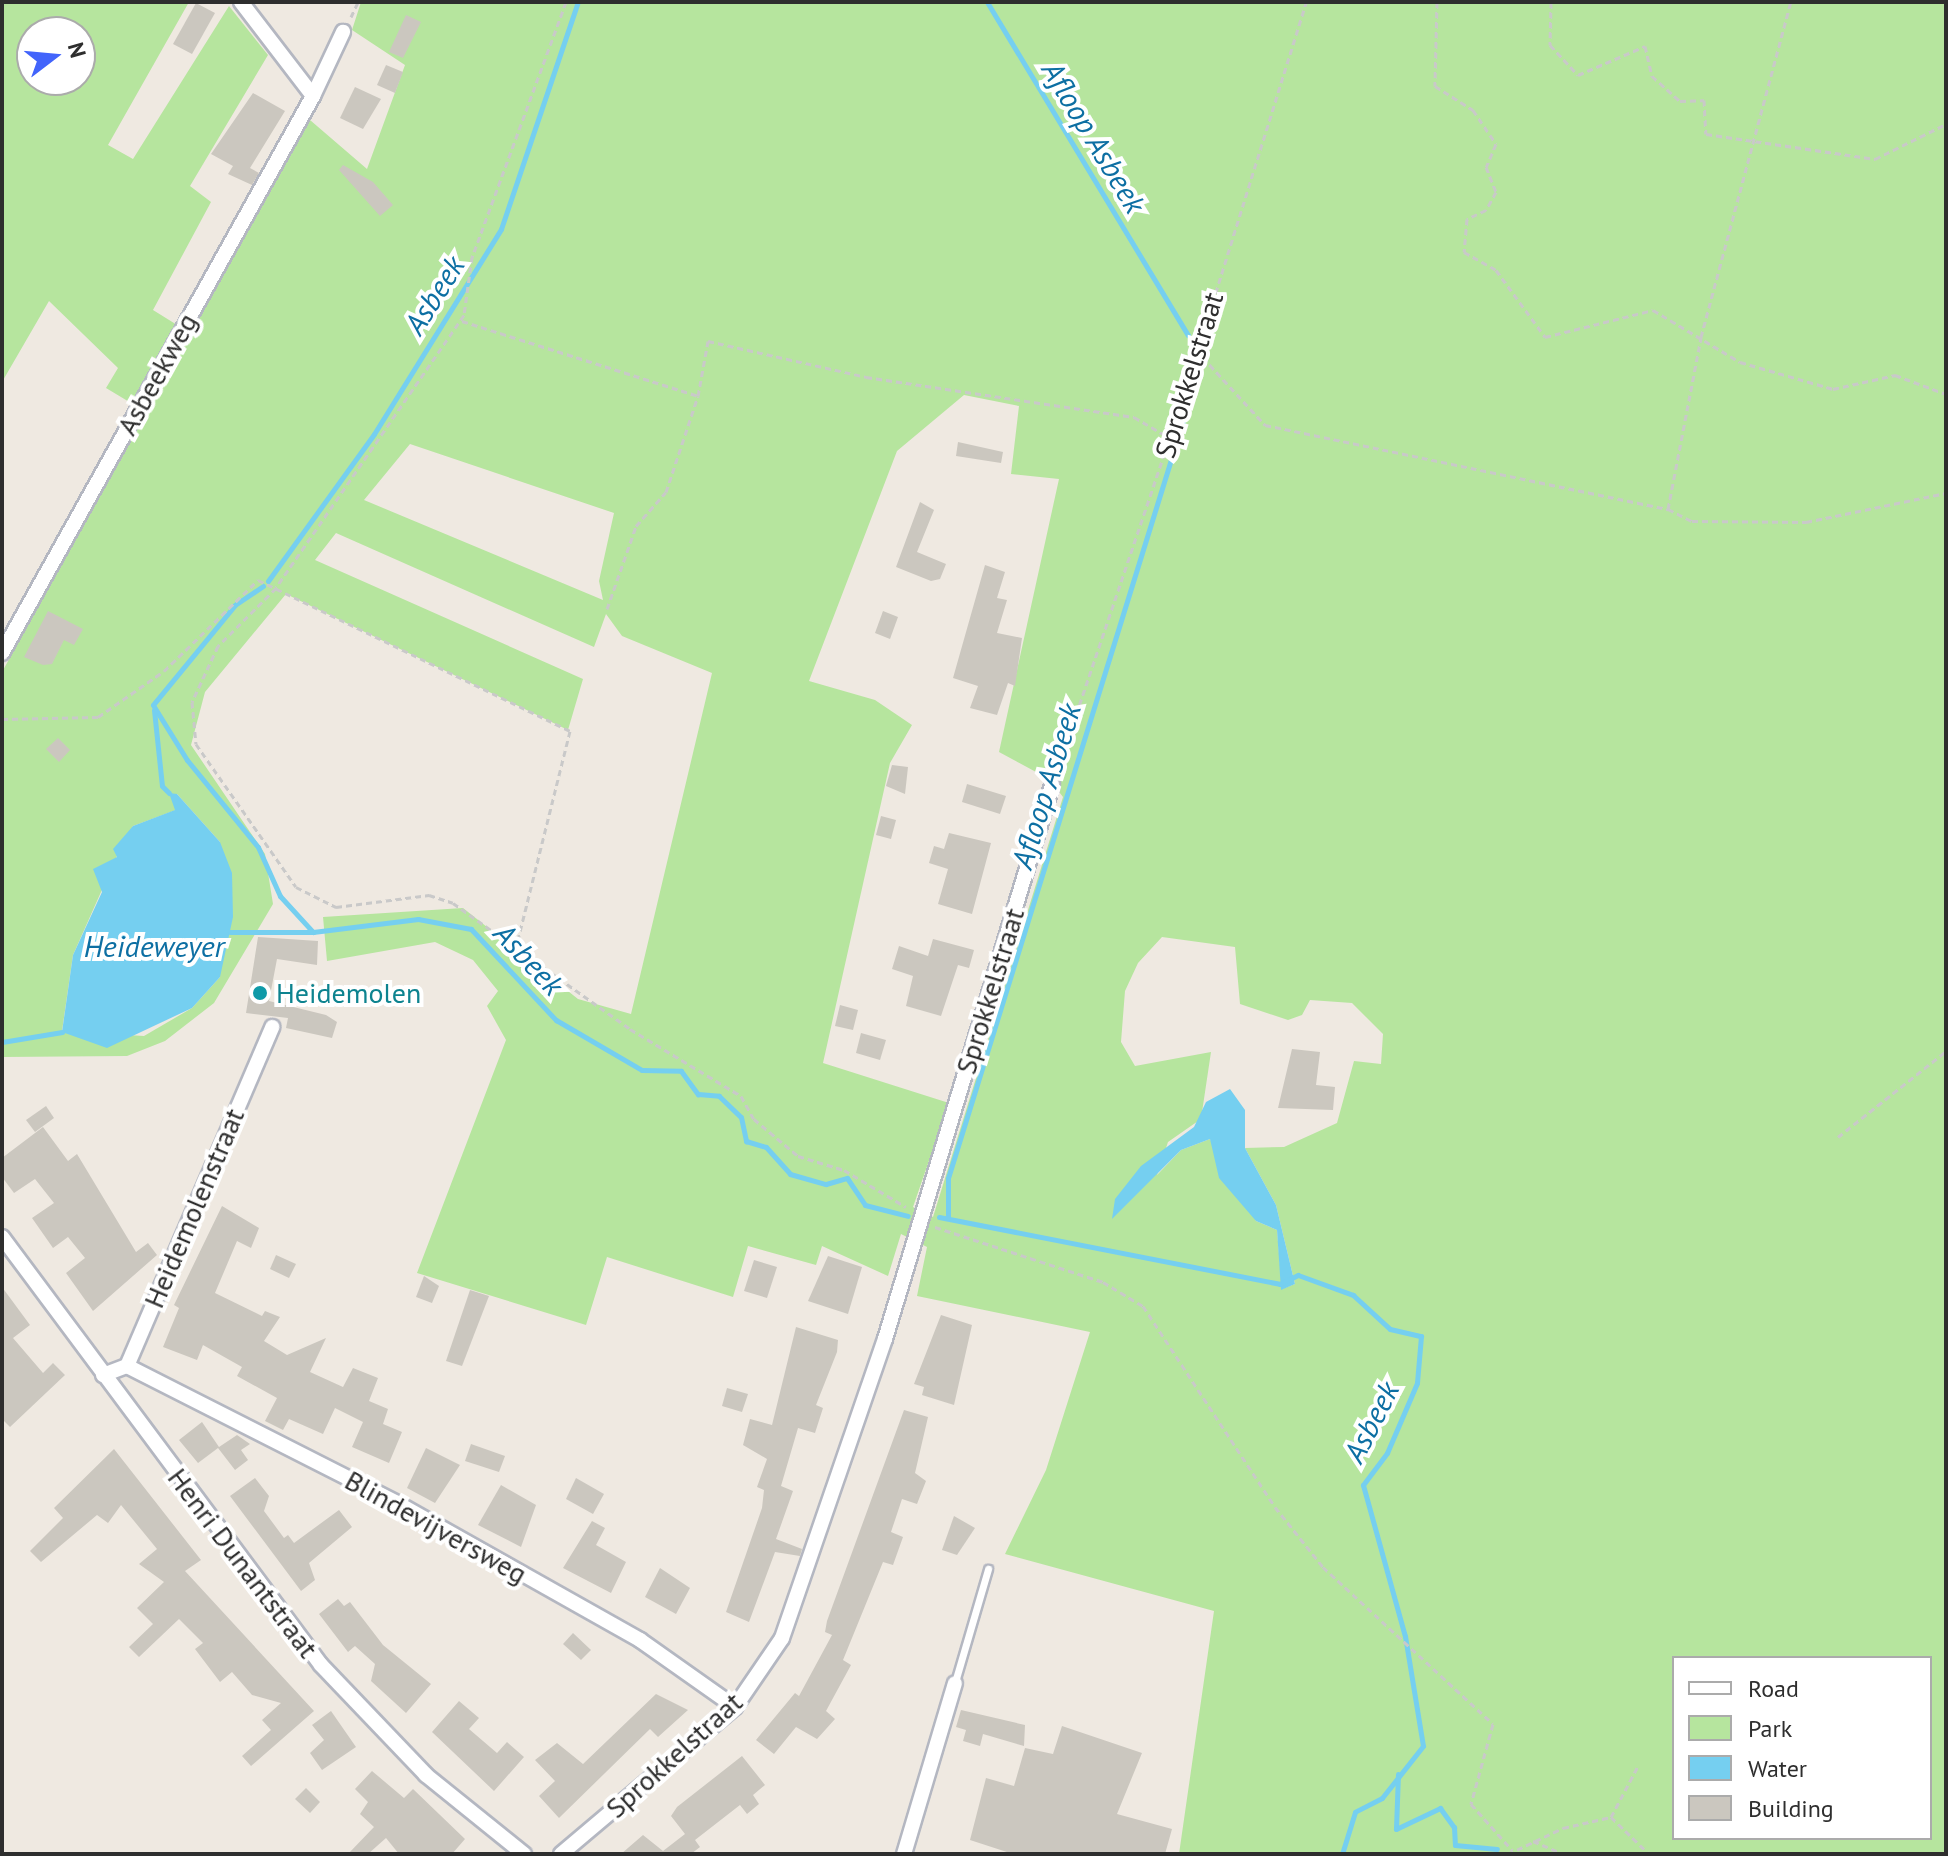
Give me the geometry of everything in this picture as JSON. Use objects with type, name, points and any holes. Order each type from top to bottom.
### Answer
[{"type":"street","points":[[241,2],[313,96]]},
{"type":"street","name":"Asbeekweg","points":[[2,653],[313,96],[343,32]]},
{"type":"street","name":"Sprokkelstraat","points":[[561,1854],[735,1707],[782,1638],[921,1221],[1052,785]]},
{"type":"street","name":"Heidemolenstraat","points":[[127,1366],[272,1027]]},
{"type":"street","name":"Henri Dunantstraat","points":[[2,1237],[321,1665],[426,1775],[524,1854]]},
{"type":"street","points":[[103,1375],[127,1366]]},
{"type":"street","name":"Blindevijversweg","points":[[127,1366],[397,1503],[652,1647],[735,1707]]},
{"type":"street","points":[[904,1854],[955,1683]]},
{"type":"lane","points":[[955,1683],[988,1569]]},
{"type":"path","points":[[566,2],[472,257],[464,315],[276,588],[218,646],[192,702],[196,744],[296,887],[336,907],[429,895],[473,913],[630,1029],[741,1096],[754,1119],[798,1156],[844,1170],[921,1221],[1019,1250],[1103,1282],[1143,1306],[1275,1507],[1323,1567],[1493,1724],[1471,1804],[1505,1837],[1510,1852],[1533,1841],[1611,1817],[1638,1766]]},
{"type":"path","name":"Sprokkelstraat","points":[[1052,785],[1170,438],[1306,2]]},
{"type":"path","points":[[1437,2],[1435,86],[1473,110],[1496,144],[1486,167],[1496,192],[1486,210],[1467,219],[1464,252],[1496,270],[1545,337],[1653,310],[1740,362],[1833,389],[1895,375],[1946,394]]},
{"type":"path","points":[[1551,2],[1550,45],[1578,75],[1645,46],[1652,76],[1680,101],[1704,100],[1706,134],[1875,159],[1946,124]]},
{"type":"path","points":[[1668,509],[1701,337],[1750,140],[1791,2]]},
{"type":"path","points":[[460,321],[698,396]]},
{"type":"path","points":[[607,609],[636,526],[666,492],[698,396],[708,341],[866,377],[1134,417],[1170,438]]},
{"type":"path","points":[[1196,350],[1265,425],[1668,509],[1692,521],[1806,522],[1946,493]]},
{"type":"path","points":[[2,719],[98,717],[164,671],[258,580],[570,731],[516,947]]},
{"type":"path","points":[[1838,1137],[1946,1051]]},
{"type":"path","points":[[1611,1817],[1649,1854]]},
{"type":"path","points":[[1533,1841],[1564,1854]]},
{"type":"green space","points":[[2,2],[189,2],[108,145],[133,159],[229,6],[268,55],[190,186],[211,202],[153,310],[190,333],[310,120],[367,169],[405,65],[352,30],[361,2],[1946,2],[1946,1854],[1179,1854],[1214,1611],[1005,1554],[1046,1470],[1090,1332],[917,1296],[927,1247],[901,1234],[888,1276],[822,1246],[816,1265],[748,1246],[733,1297],[607,1257],[586,1325],[417,1273],[506,1040],[487,1006],[498,991],[473,960],[435,942],[327,961],[323,917],[463,908],[578,999],[631,1014],[712,673],[622,636],[606,614],[594,647],[336,533],[315,560],[583,679],[568,730],[286,594],[205,692],[191,745],[265,854],[273,904],[214,1003],[165,1041],[127,1056],[2,1057],[2,672],[146,412],[106,388],[118,368],[49,301],[2,382]],"holes":[[[964,395],[1019,406],[1011,474],[1059,479],[999,752],[1049,779],[1063,797],[933,1217],[913,1207],[949,1103],[823,1063],[890,763],[912,725],[875,700],[809,681],[897,451]],[[410,444],[614,513],[599,581],[603,600],[364,500]],[[177,794],[220,842],[220,977],[192,1008],[144,1036],[62,1031],[73,955],[133,826],[176,810]],[[1162,937],[1235,947],[1240,1004],[1288,1020],[1302,1015],[1310,1000],[1352,1003],[1383,1034],[1381,1064],[1354,1061],[1337,1123],[1284,1147],[1245,1148],[1276,1205],[1295,1284],[1282,1289],[1277,1230],[1256,1221],[1210,1139],[1181,1150],[1157,1175],[1168,1142],[1201,1119],[1211,1052],[1135,1066],[1121,1042],[1125,991],[1138,963]]]},
{"type":"water","name":"Heideweyer","points":[[169,793],[177,794],[220,842],[232,873],[233,917],[220,977],[192,1008],[107,1048],[62,1032],[73,955],[102,892],[93,869],[117,857],[113,849],[133,826],[175,810]]},
{"type":"water","points":[[1230,1089],[1245,1110],[1245,1148],[1276,1205],[1295,1284],[1281,1290],[1277,1230],[1256,1221],[1219,1178],[1210,1139],[1181,1150],[1112,1219],[1115,1199],[1141,1166],[1194,1127],[1206,1102]]},
{"type":"building","points":[[196,3],[215,13],[192,54],[173,44]]},
{"type":"building","points":[[406,15],[421,22],[403,58],[389,52]]},
{"type":"building","points":[[386,65],[403,72],[395,93],[377,85]]},
{"type":"building","points":[[355,87],[381,99],[363,129],[340,118]]},
{"type":"building","points":[[253,93],[285,111],[250,168],[259,173],[252,185],[228,174],[233,166],[211,154]]},
{"type":"building","points":[[343,165],[373,182],[393,205],[380,216],[339,170]]},
{"type":"building","points":[[958,442],[1003,452],[1001,463],[956,456]]},
{"type":"building","points":[[920,502],[934,510],[917,552],[946,564],[940,579],[931,581],[896,567]]},
{"type":"building","points":[[985,565],[1005,572],[997,598],[1007,600],[997,633],[1022,638],[1015,686],[1008,683],[997,715],[970,708],[978,686],[953,678]]},
{"type":"building","points":[[48,611],[83,629],[74,645],[64,640],[52,664],[43,665],[24,657]]},
{"type":"building","points":[[883,611],[898,617],[890,639],[875,633]]},
{"type":"building","points":[[58,738],[70,750],[59,762],[46,749]]},
{"type":"building","points":[[892,765],[908,767],[905,794],[886,786]]},
{"type":"building","points":[[967,784],[1006,796],[1000,814],[962,802]]},
{"type":"building","points":[[881,816],[896,820],[891,839],[876,835]]},
{"type":"building","points":[[949,833],[991,843],[972,914],[938,904],[948,869],[929,863],[934,846],[944,849]]},
{"type":"building","name":"Heidemolen","points":[[258,937],[318,941],[317,965],[277,959],[269,1001],[326,1015],[337,1022],[332,1038],[286,1028],[288,1018],[246,1013]]},
{"type":"building","points":[[933,939],[974,950],[969,968],[958,965],[941,1016],[906,1006],[913,976],[892,969],[899,946],[928,956]]},
{"type":"building","points":[[840,1005],[858,1010],[853,1030],[835,1026]]},
{"type":"building","points":[[861,1033],[886,1040],[880,1060],[856,1053]]},
{"type":"building","points":[[1292,1049],[1320,1052],[1316,1085],[1335,1087],[1333,1110],[1278,1108]]},
{"type":"building","points":[[46,1106],[54,1118],[35,1132],[26,1120]]},
{"type":"building","points":[[43,1127],[68,1161],[77,1154],[136,1252],[148,1243],[157,1255],[93,1311],[66,1273],[85,1258],[68,1237],[53,1248],[32,1218],[54,1203],[35,1179],[14,1193],[2,1177],[2,1158]]},
{"type":"building","points":[[222,1206],[259,1228],[251,1248],[237,1241],[215,1293],[262,1316],[265,1311],[280,1317],[264,1341],[287,1355],[326,1338],[310,1372],[343,1387],[353,1368],[378,1378],[369,1401],[388,1409],[383,1424],[402,1432],[389,1463],[352,1447],[363,1422],[335,1408],[323,1434],[289,1419],[283,1430],[265,1421],[277,1398],[237,1376],[242,1367],[203,1345],[197,1360],[163,1347],[179,1308],[174,1305]]},
{"type":"building","points":[[276,1255],[296,1264],[289,1278],[270,1269]]},
{"type":"building","points":[[828,1256],[862,1267],[848,1314],[808,1301]]},
{"type":"building","points":[[754,1260],[777,1267],[767,1298],[744,1291]]},
{"type":"building","points":[[424,1276],[439,1286],[432,1303],[416,1297]]},
{"type":"building","points":[[2,1287],[30,1325],[13,1338],[43,1373],[53,1363],[65,1375],[10,1427],[2,1419]]},
{"type":"building","points":[[470,1290],[489,1296],[462,1366],[446,1361]]},
{"type":"building","points":[[941,1315],[972,1325],[954,1405],[922,1395],[924,1387],[914,1384]]},
{"type":"building","points":[[796,1327],[838,1340],[837,1352],[816,1405],[823,1408],[815,1433],[798,1428],[781,1486],[793,1491],[776,1539],[802,1549],[800,1556],[775,1552],[749,1622],[726,1612],[762,1508],[764,1490],[757,1487],[767,1459],[743,1445],[750,1419],[772,1425]]},
{"type":"building","points":[[727,1388],[748,1394],[742,1412],[722,1406]]},
{"type":"building","points":[[904,1410],[928,1417],[915,1473],[926,1481],[917,1504],[902,1499],[891,1532],[903,1537],[893,1565],[883,1562],[843,1660],[851,1665],[826,1711],[835,1719],[817,1739],[796,1727],[774,1754],[756,1740],[795,1693],[799,1696],[832,1635],[825,1632],[827,1621]]},
{"type":"building","points":[[202,1422],[219,1447],[237,1435],[250,1444],[241,1450],[248,1460],[235,1470],[218,1448],[198,1463],[179,1440]]},
{"type":"building","points":[[471,1444],[505,1456],[499,1472],[465,1461]]},
{"type":"building","points":[[426,1448],[460,1465],[435,1503],[407,1488]]},
{"type":"building","points":[[114,1449],[201,1560],[185,1571],[314,1711],[251,1766],[242,1756],[271,1730],[262,1720],[281,1703],[252,1695],[232,1672],[220,1682],[195,1649],[203,1643],[179,1619],[139,1657],[129,1647],[153,1624],[137,1608],[164,1582],[139,1564],[157,1549],[121,1505],[108,1523],[97,1515],[41,1562],[30,1551],[63,1518],[54,1508]]},
{"type":"building","points":[[255,1478],[269,1496],[264,1511],[284,1538],[288,1535],[294,1543],[339,1510],[352,1527],[309,1563],[315,1580],[301,1591],[230,1496]]},
{"type":"building","points":[[576,1478],[604,1494],[593,1514],[566,1499]]},
{"type":"building","points":[[501,1485],[536,1505],[521,1547],[478,1525]]},
{"type":"building","points":[[954,1516],[975,1528],[957,1555],[942,1550]]},
{"type":"building","points":[[592,1521],[605,1528],[596,1545],[626,1562],[611,1593],[563,1568]]},
{"type":"building","points":[[660,1568],[690,1588],[676,1614],[645,1597]]},
{"type":"building","points":[[338,1599],[344,1606],[350,1602],[383,1645],[431,1684],[406,1713],[371,1681],[375,1664],[355,1646],[348,1652],[319,1614]]},
{"type":"building","points":[[573,1633],[591,1650],[581,1660],[563,1644]]},
{"type":"building","points":[[656,1694],[688,1710],[658,1737],[650,1729],[559,1818],[539,1796],[555,1781],[535,1760],[557,1743],[583,1764]]},
{"type":"building","points":[[459,1701],[479,1718],[469,1729],[497,1753],[507,1742],[524,1757],[494,1791],[432,1732]]},
{"type":"building","points":[[961,1710],[1025,1725],[1024,1746],[983,1734],[980,1746],[963,1741],[966,1730],[956,1727]]},
{"type":"building","points":[[331,1711],[356,1747],[322,1770],[310,1753],[324,1740],[312,1725]]},
{"type":"building","points":[[1062,1726],[1142,1753],[1117,1814],[1172,1829],[1165,1854],[1013,1854],[970,1840],[986,1778],[1014,1786],[1025,1748],[1053,1754]]},
{"type":"building","points":[[742,1756],[765,1785],[753,1795],[759,1804],[747,1814],[740,1805],[695,1840],[700,1847],[691,1854],[621,1854],[643,1835],[663,1851],[685,1834],[671,1816],[677,1807]]},
{"type":"building","points":[[372,1771],[404,1798],[413,1789],[465,1839],[452,1854],[399,1854],[386,1838],[368,1854],[348,1854],[374,1827],[360,1814],[368,1802],[355,1789]]},
{"type":"building","points":[[306,1788],[320,1802],[310,1813],[295,1799]]},
{"type":"waterway","name":"Asbeek","points":[[268,581],[374,434],[501,229],[578,2]]},
{"type":"waterway","name":"Afloop Asbeek","points":[[987,2],[1188,335]]},
{"type":"waterway","name":"Afloop Asbeek","points":[[948,1218],[948,1178],[1199,369]]},
{"type":"waterway","name":"Asbeek","points":[[263,586],[235,605],[153,705],[187,760],[258,847],[280,896],[313,932],[418,919],[471,929],[556,1020],[642,1070],[681,1071],[698,1094],[719,1096],[741,1117],[746,1141],[766,1147],[790,1174],[826,1184],[847,1178],[865,1205],[908,1216]]},
{"type":"waterway","name":"Asbeek","points":[[154,710],[162,786],[169,793]]},
{"type":"waterway","points":[[230,932],[313,932]]},
{"type":"waterway","points":[[2,1042],[62,1032]]},
{"type":"waterway","name":"Asbeek","points":[[939,1217],[1280,1284],[1298,1275],[1353,1295],[1390,1329],[1421,1336],[1417,1383],[1387,1453],[1363,1485],[1405,1636],[1423,1746],[1382,1798],[1355,1812],[1342,1854]]},
{"type":"waterway","points":[[1398,1774],[1396,1829],[1440,1808],[1454,1827],[1455,1845],[1497,1849]]},
{"type":"place","name":"Heidemolen","points":[[260,993]]}]
